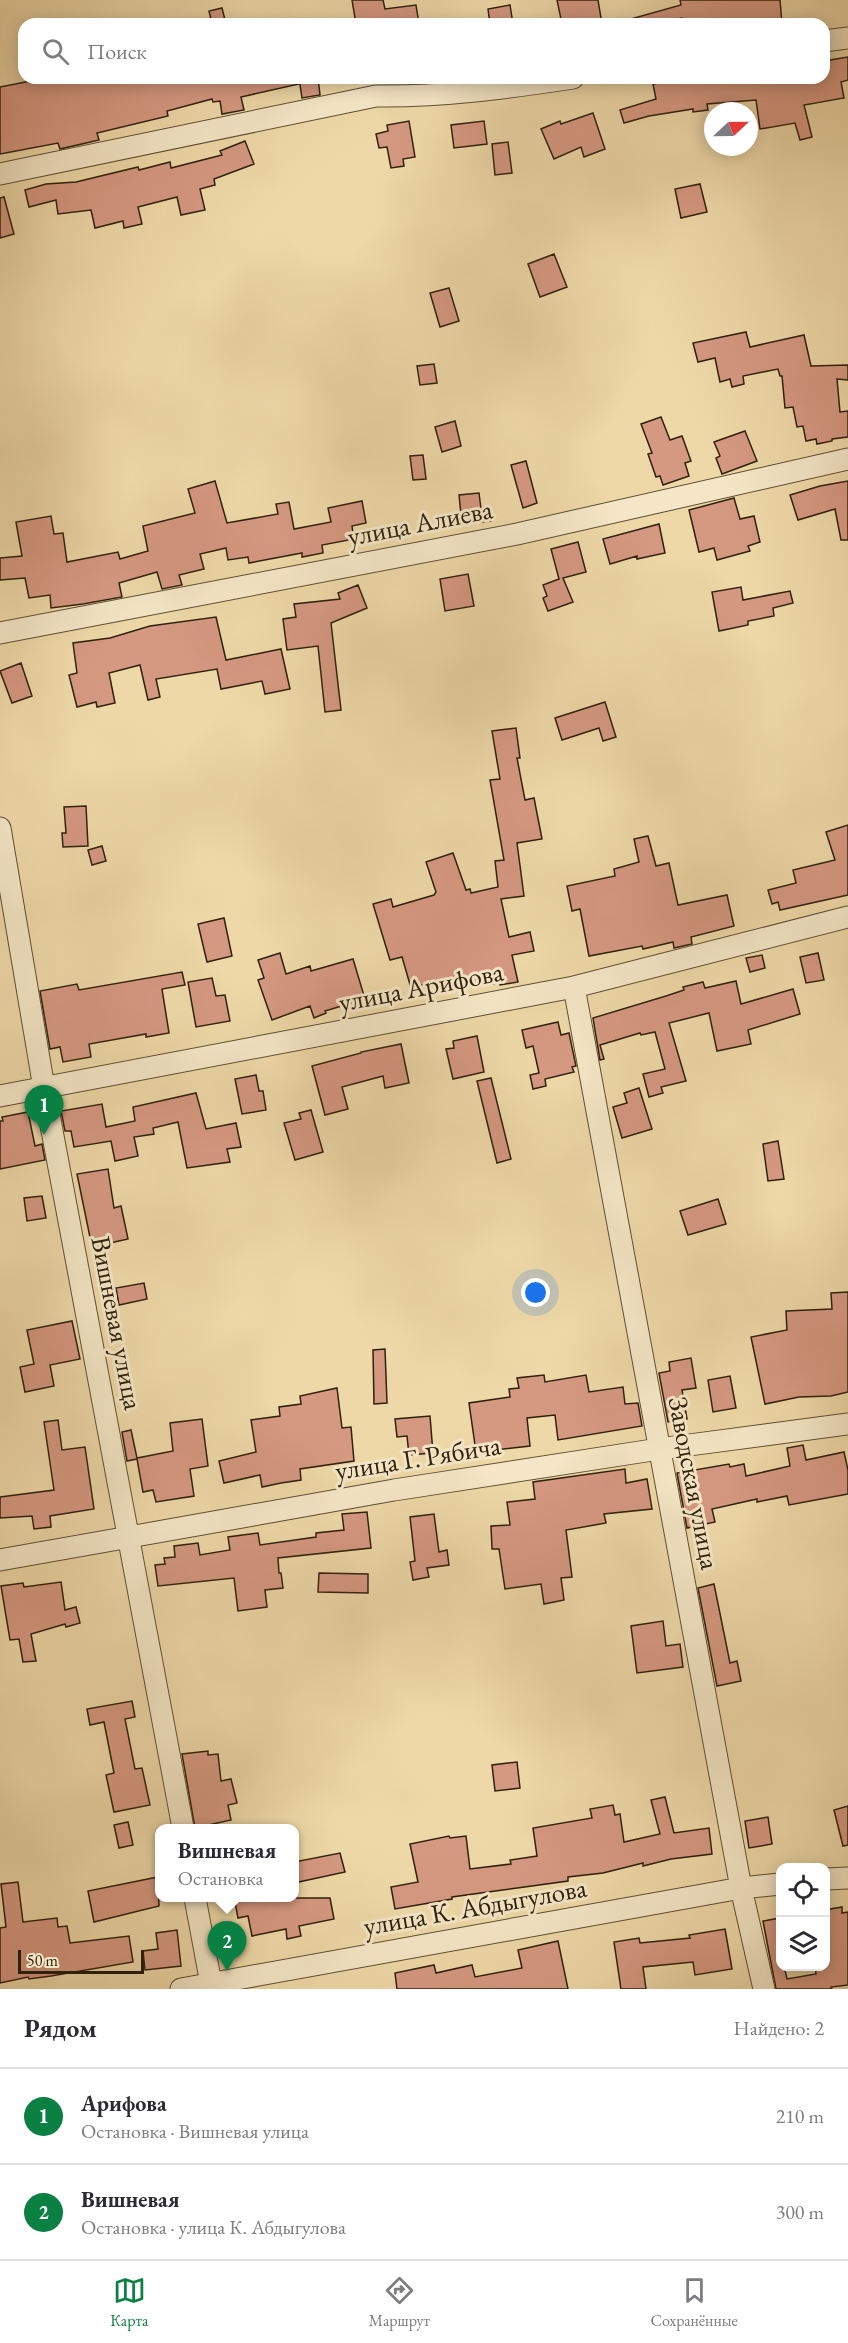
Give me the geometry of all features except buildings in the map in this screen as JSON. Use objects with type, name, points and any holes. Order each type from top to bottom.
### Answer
[{"type":"street","points":[[830,40],[848,38]]},
{"type":"street","points":[[0,174],[376,96],[423,97],[531,84]]},
{"type":"street","name":"улица Алиева","points":[[0,633],[517,534],[848,459]]},
{"type":"street","name":"Вишневая улица","points":[[0,828],[44,1088],[182,1824]]},
{"type":"street","name":"улица Арифова","points":[[0,1096],[574,987],[848,917]]},
{"type":"street","name":"Заводская улица","points":[[574,987],[741,1888],[764,1989]]},
{"type":"street","name":"улица Г. Рябича","points":[[0,1560],[394,1490],[659,1449],[848,1424]]},
{"type":"street","points":[[830,1879],[848,1878]]},
{"type":"street","name":"улица К. Абдыгулова","points":[[181,1989],[212,1986],[741,1888],[776,1884]]},
{"type":"street","points":[[196,1902],[212,1986]]},
{"type":"place","name":"Арифова","points":[[44,1135]]},
{"type":"place","name":"Вишневая","points":[[227,1971]]}]
